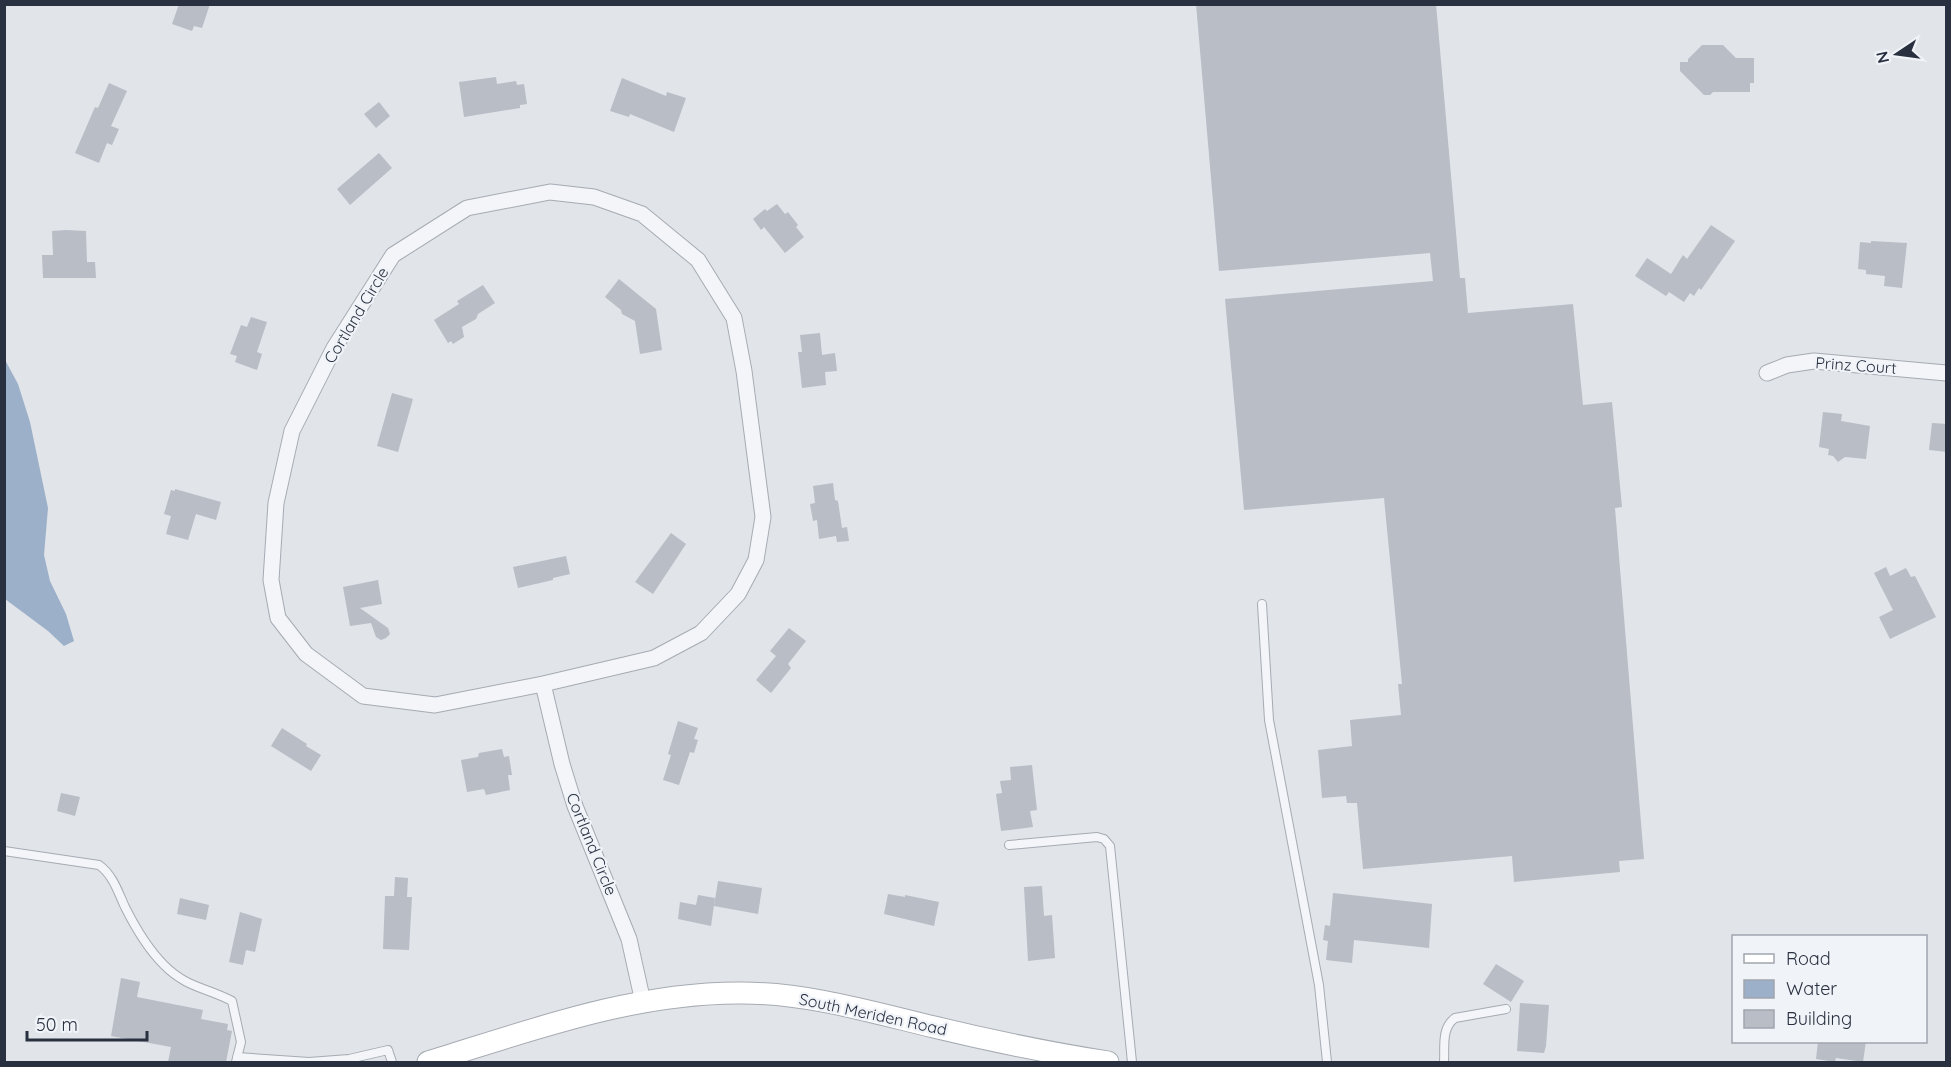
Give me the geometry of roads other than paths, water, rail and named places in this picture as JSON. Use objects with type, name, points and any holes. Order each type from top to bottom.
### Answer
[{"type":"main road","name":"South Meriden Road","points":[[428,1062],[541,1028],[643,1002],[720,993],[745,993],[843,1005],[1086,1061],[1108,1062]]},
{"type":"street","name":"Cortland Circle","points":[[550,192],[594,197],[642,214],[698,260],[734,318],[744,371],[763,517],[756,560],[738,594],[701,633],[654,658],[543,684],[435,705],[363,696],[306,654],[278,618],[271,580],[276,503],[292,431],[334,348],[393,255],[467,208],[550,192]]},
{"type":"street","name":"Prinz Court","points":[[1767,373],[1788,364],[1814,361],[1947,373]]},
{"type":"street","name":"Cortland Circle","points":[[543,684],[562,764],[575,806],[629,939],[643,1002]]},
{"type":"lane","points":[[1262,604],[1269,720],[1319,985],[1327,1062]]},
{"type":"lane","points":[[1009,845],[1097,837],[1104,839],[1110,846],[1132,1062]]},
{"type":"lane","points":[[4,851],[99,865],[103,868],[114,883],[126,910],[163,964],[185,982],[232,1001],[241,1042],[237,1060],[309,1062],[349,1059],[388,1050],[392,1062]]},
{"type":"lane","points":[[1444,1062],[1445,1030],[1449,1023],[1455,1018],[1506,1010]]},
{"type":"water","points":[[4,358],[18,384],[30,422],[48,508],[44,555],[50,581],[66,614],[74,641],[64,646],[5,599]]}]
